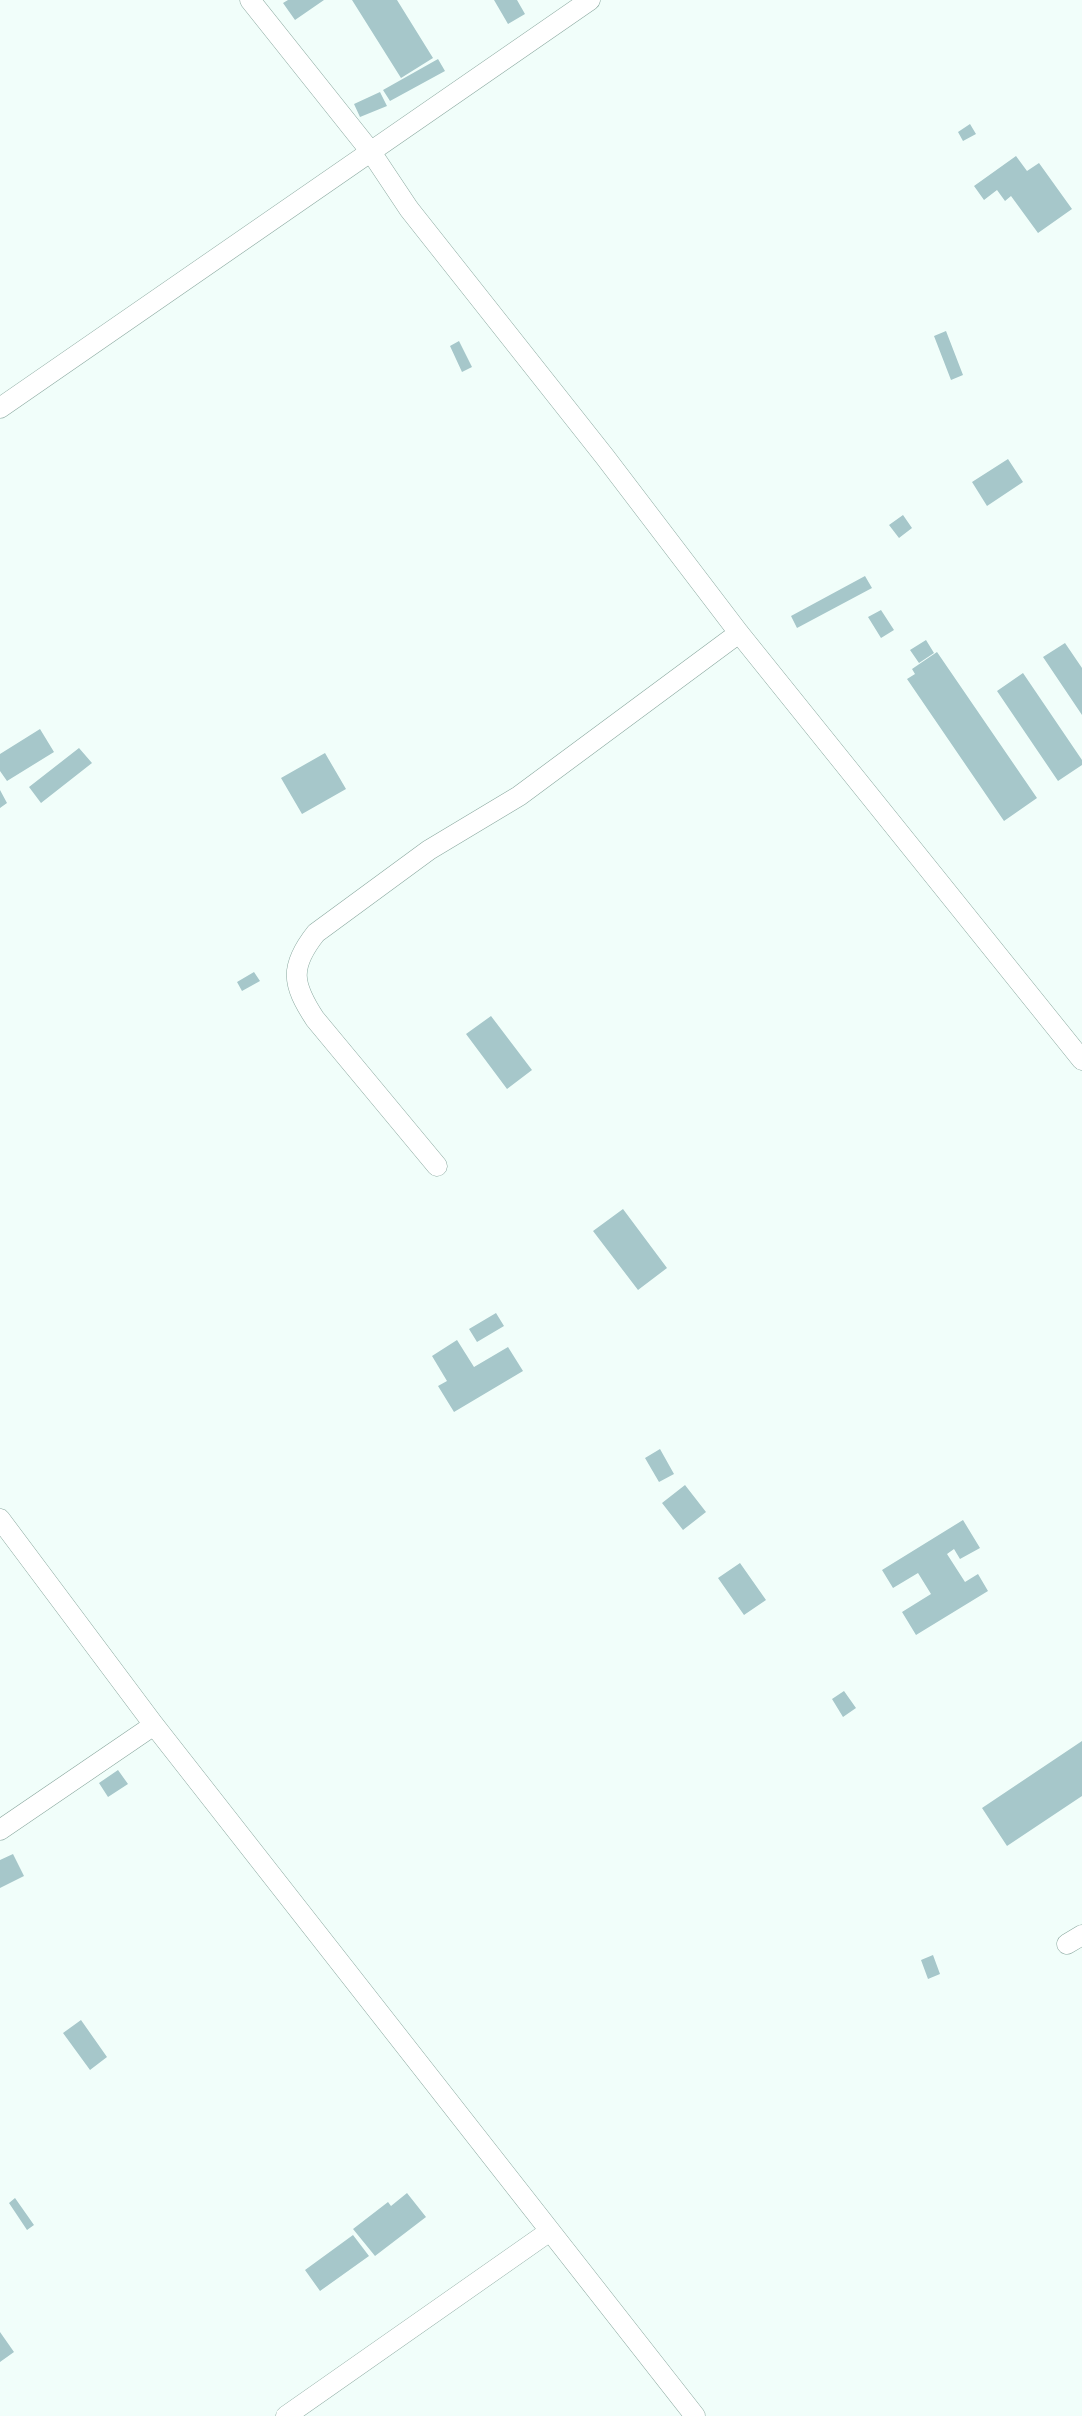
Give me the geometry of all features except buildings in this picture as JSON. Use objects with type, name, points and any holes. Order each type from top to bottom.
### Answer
[{"type":"street","points":[[250,0],[370,152],[408,209],[606,457],[738,633],[1082,1060]]},
{"type":"street","points":[[0,408],[590,0]]},
{"type":"street","points":[[437,1166],[320,1025],[304,1002],[297,985],[296,968],[303,950],[316,933],[421,856],[519,796],[738,633]]},
{"type":"street","points":[[0,1519],[154,1725],[695,2416]]},
{"type":"street","points":[[0,1830],[154,1725]]},
{"type":"street","points":[[286,2416],[550,2231]]}]
